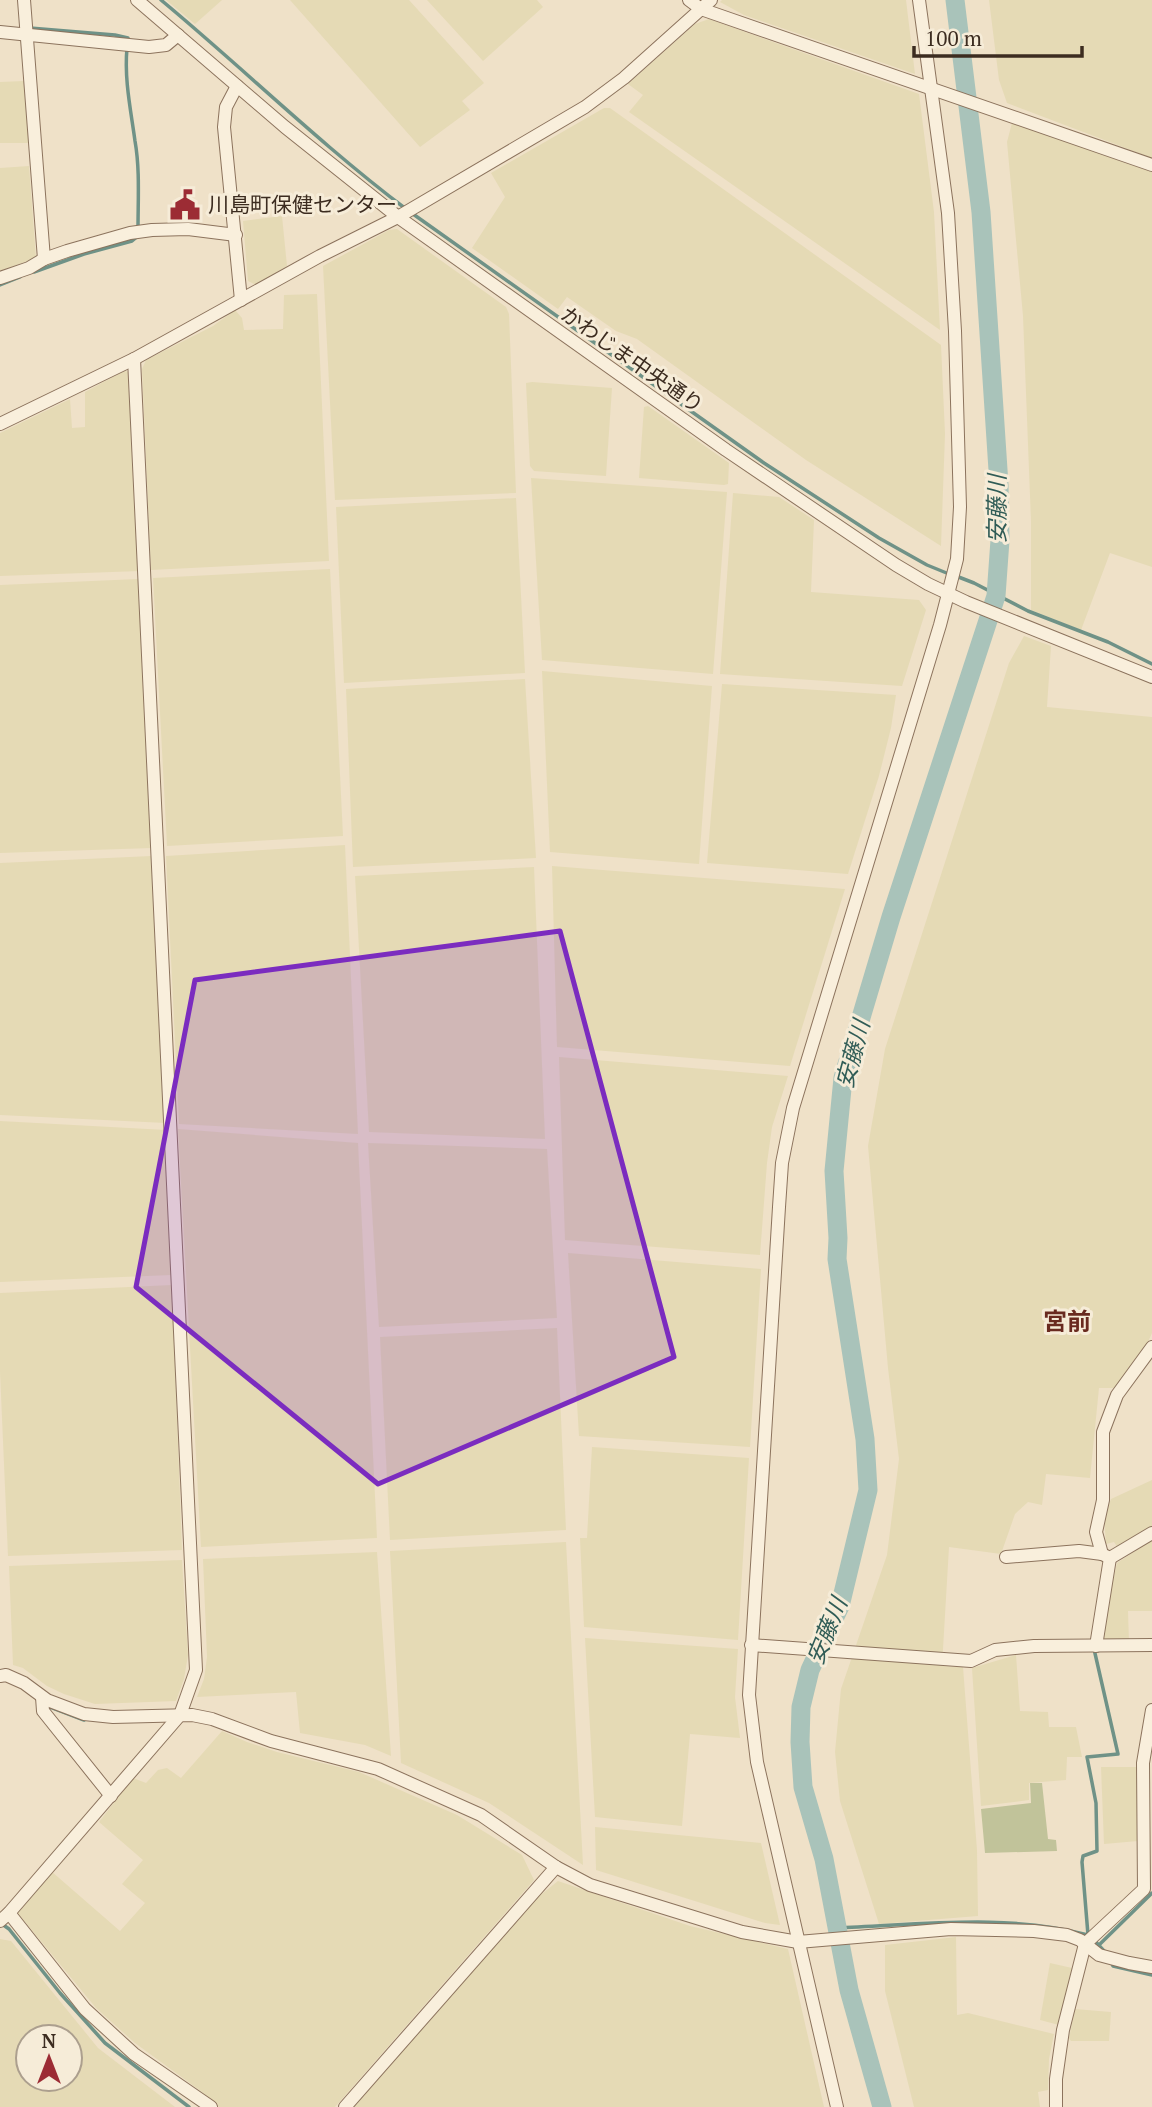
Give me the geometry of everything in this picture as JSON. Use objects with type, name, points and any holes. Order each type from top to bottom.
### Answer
[{"type":"street","points":[[24,0],[44,259]]},
{"type":"street","name":"かわじま中央通り","points":[[137,0],[237,86],[398,217],[769,479],[896,565],[970,604],[1152,677]]},
{"type":"street","points":[[689,0],[1152,165]]},
{"type":"street","points":[[837,2107],[757,1762],[750,1713],[751,1645],[779,1196],[787,1132],[808,1054],[949,594],[957,559],[960,508],[955,331],[947,213],[919,0]]},
{"type":"street","points":[[0,424],[134,359],[320,256],[398,217],[585,107],[624,78],[706,4]]},
{"type":"street","points":[[0,32],[149,47],[166,45],[178,36]]},
{"type":"street","points":[[237,86],[226,107],[223,127],[241,300]]},
{"type":"street","points":[[0,278],[29,268],[44,259],[130,233],[188,229],[236,235]]},
{"type":"street","points":[[134,359],[197,1659],[194,1681],[180,1714],[5,1917],[85,2009],[134,2054],[211,2107]]},
{"type":"street","points":[[1096,1646],[1106,1556],[1096,1532],[1103,1500],[1103,1432],[1117,1395],[1152,1347]]},
{"type":"street","points":[[1006,1557],[1079,1551],[1106,1556],[1152,1533]]},
{"type":"street","points":[[751,1645],[971,1661],[995,1650],[1034,1646],[1152,1645]]},
{"type":"street","points":[[0,1676],[6,1675],[24,1683],[42,1697],[67,1710],[113,1717],[180,1714],[212,1719],[271,1741],[362,1764],[481,1815],[556,1867],[590,1885],[742,1932],[798,1942],[951,1929],[998,1929],[1067,1935],[1080,1940],[1099,1955],[1152,1967]]},
{"type":"street","points":[[42,1697],[43,1711],[110,1796]]},
{"type":"street","points":[[1056,2107],[1056,2079],[1063,2030],[1084,1944],[1144,1889],[1143,1763],[1152,1710]]},
{"type":"street","points":[[345,2107],[556,1867]]},
{"type":"highlighted area","points":[[560,931],[674,1357],[378,1484],[136,1287],[195,980]]},
{"type":"shaded area","points":[[166,0],[222,0],[195,24]]},
{"type":"shaded area","points":[[290,0],[409,0],[484,83],[462,101],[470,110],[420,147]]},
{"type":"shaded area","points":[[427,0],[537,0],[543,7],[483,61]]},
{"type":"shaded area","points":[[906,0],[915,74],[744,15],[720,2]]},
{"type":"shaded area","points":[[989,0],[1152,0],[1152,158],[1007,103],[999,80]]},
{"type":"shaded area","points":[[709,19],[919,94],[934,212],[940,330],[629,112],[643,95],[628,84],[695,24]]},
{"type":"shaded area","points":[[24,81],[30,143],[0,143],[0,82]]},
{"type":"shaded area","points":[[604,108],[610,108],[941,345],[945,434],[941,546],[806,460],[637,339],[616,331],[567,297],[558,309],[472,248],[505,197],[491,173]]},
{"type":"shaded area","points":[[1012,123],[1152,172],[1152,567],[1110,553],[1081,630],[1031,610],[1031,521],[1023,316],[1007,142]]},
{"type":"shaded area","points":[[29,166],[36,258],[0,271],[0,168]]},
{"type":"shaded area","points":[[282,216],[287,266],[256,285],[248,281],[243,221]]},
{"type":"shaded area","points":[[397,229],[506,307],[509,314],[516,493],[335,500],[323,266],[389,230]]},
{"type":"shaded area","points":[[317,294],[329,561],[151,570],[142,369],[146,360],[213,326],[235,310],[242,318],[244,330],[283,329],[284,295]]},
{"type":"shaded area","points":[[124,371],[131,372],[140,571],[0,576],[0,433],[70,399],[72,428],[85,427],[85,392]]},
{"type":"shaded area","points":[[526,383],[612,388],[606,476],[534,471],[530,466]]},
{"type":"shaded area","points":[[648,406],[729,463],[728,484],[639,478],[644,407]]},
{"type":"shaded area","points":[[531,478],[727,492],[713,674],[542,660]]},
{"type":"shaded area","points":[[733,493],[779,497],[814,520],[811,592],[919,600],[926,610],[902,686],[720,674]]},
{"type":"shaded area","points":[[516,498],[525,673],[344,683],[336,507]]},
{"type":"shaded area","points":[[330,569],[343,836],[167,846],[153,578]]},
{"type":"shaded area","points":[[138,579],[152,848],[0,853],[0,585]]},
{"type":"shaded area","points":[[1024,636],[1051,646],[1047,707],[1152,717],[1152,1333],[1116,1388],[1099,1388],[1090,1478],[1046,1474],[1042,1505],[1028,1502],[1015,1514],[1001,1554],[949,1547],[942,1666],[963,1667],[977,1850],[978,1916],[879,1924],[840,1801],[835,1752],[841,1689],[887,1555],[899,1459],[868,1146],[885,1049],[1009,663]]},
{"type":"shaded area","points":[[542,671],[712,686],[699,864],[550,852]]},
{"type":"shaded area","points":[[525,679],[536,858],[353,867],[346,689]]},
{"type":"shaded area","points":[[722,684],[896,695],[879,776],[848,874],[707,863]]},
{"type":"shaded area","points":[[345,845],[358,1134],[179,1124],[166,856]]},
{"type":"shaded area","points":[[151,856],[166,1123],[0,1115],[0,863]]},
{"type":"shaded area","points":[[552,866],[845,889],[790,1066],[557,1047]]},
{"type":"shaded area","points":[[534,867],[545,1139],[369,1132],[355,876]]},
{"type":"shaded area","points":[[559,1057],[788,1076],[772,1127],[760,1255],[565,1240]]},
{"type":"shaded area","points":[[0,1121],[166,1130],[171,1275],[0,1282]]},
{"type":"shaded area","points":[[178,1129],[358,1143],[377,1538],[201,1547]]},
{"type":"shaded area","points":[[368,1143],[547,1149],[557,1318],[379,1327]]},
{"type":"shaded area","points":[[568,1253],[761,1269],[750,1447],[579,1436]]},
{"type":"shaded area","points":[[172,1285],[182,1550],[8,1556],[0,1372],[0,1293]]},
{"type":"shaded area","points":[[557,1328],[566,1530],[390,1540],[380,1337]]},
{"type":"shaded area","points":[[592,1447],[749,1458],[738,1640],[584,1627],[580,1538],[587,1538]]},
{"type":"shaded area","points":[[1152,1480],[1152,1526],[1118,1548],[1114,1542],[1106,1544],[1104,1518],[1111,1499]]},
{"type":"shaded area","points":[[1152,1540],[1152,1611],[1128,1611],[1129,1643],[1099,1643],[1117,1563]]},
{"type":"shaded area","points":[[566,1542],[583,1865],[489,1803],[401,1763],[390,1551]]},
{"type":"shaded area","points":[[377,1552],[391,1756],[365,1745],[300,1733],[296,1692],[197,1697],[204,1679],[207,1657],[203,1559]]},
{"type":"shaded area","points":[[182,1560],[188,1655],[184,1679],[176,1701],[95,1704],[47,1686],[23,1668],[13,1665],[9,1566]]},
{"type":"shaded area","points":[[585,1638],[738,1649],[735,1697],[740,1738],[690,1734],[682,1826],[595,1817]]},
{"type":"shaded area","points":[[1016,1655],[1020,1711],[1048,1712],[1049,1727],[1076,1727],[1082,1757],[1067,1757],[1066,1780],[1029,1783],[1029,1800],[981,1806],[972,1668]]},
{"type":"shaded area","points":[[222,1731],[277,1752],[359,1772],[457,1815],[522,1855],[534,1880],[335,2107],[219,2107],[135,2043],[96,2008],[16,1911],[51,1871],[120,1931],[145,1903],[122,1884],[143,1860],[99,1822],[133,1778],[146,1783],[158,1770],[167,1768],[181,1778]]},
{"type":"shaded area","points":[[1101,1767],[1137,1767],[1138,1841],[1104,1844]]},
{"type":"shaded area","points":[[595,1827],[761,1843],[780,1925],[765,1923],[596,1870]]},
{"type":"shaded area","points":[[558,1881],[690,1926],[788,1949],[824,2107],[354,2107],[538,1897]]},
{"type":"shaded area","points":[[956,1937],[957,2015],[968,2013],[1054,2034],[1049,2059],[1048,2090],[1038,2092],[1040,2107],[914,2107],[885,1991],[885,1945]]},
{"type":"shaded area","points":[[0,1939],[11,1941],[78,2023],[14,2023],[14,2093],[84,2093],[84,2031],[98,2048],[175,2107],[0,2107]]},
{"type":"shaded area","points":[[1050,1963],[1072,1968],[1059,2025],[1040,2020]]},
{"type":"shaded area","points":[[1075,2009],[1111,2012],[1109,2041],[1071,2041],[1069,2038]]},
{"type":"green space","points":[[1030,1783],[1042,1783],[1048,1839],[1056,1840],[1057,1851],[985,1853],[981,1809],[1031,1803]]},
{"type":"waterway","points":[[161,0],[343,159],[406,209]]},
{"type":"waterway","name":"安藤川","points":[[882,2107],[849,1990],[824,1859],[803,1787],[801,1707],[810,1670],[840,1606],[868,1490],[865,1439],[837,1259],[834,1171],[843,1078],[891,917],[996,596],[1000,540],[999,485],[981,212],[955,0]]},
{"type":"waterway","points":[[30,28],[115,35],[128,38],[127,40]]},
{"type":"waterway","points":[[127,48],[127,83],[138,162],[138,229]]},
{"type":"waterway","points":[[413,214],[764,463],[879,538],[949,574]]},
{"type":"waterway","points":[[34,272],[132,241],[138,236]]},
{"type":"waterway","points":[[0,285],[20,277]]},
{"type":"waterway","points":[[956,576],[1028,611],[1108,642],[1152,664]]},
{"type":"waterway","points":[[1088,1935],[1082,1862],[1083,1856],[1097,1851],[1096,1803],[1087,1757],[1118,1754],[1094,1649]]},
{"type":"waterway","points":[[45,1705],[84,1720]]},
{"type":"waterway","points":[[1100,1944],[1152,1893]]},
{"type":"waterway","points":[[836,1928],[994,1922],[1057,1928],[1088,1935]]},
{"type":"waterway","points":[[2,1924],[105,2043],[189,2107]]},
{"type":"waterway","points":[[1094,1940],[1105,1952]]},
{"type":"waterway","points":[[1111,1962],[1113,1966],[1152,1975]]},
{"type":"place","name":"川島町保健センター","points":[[185,205]]},
{"type":"district","name":"宮前","points":[[1067,1322]]}]
